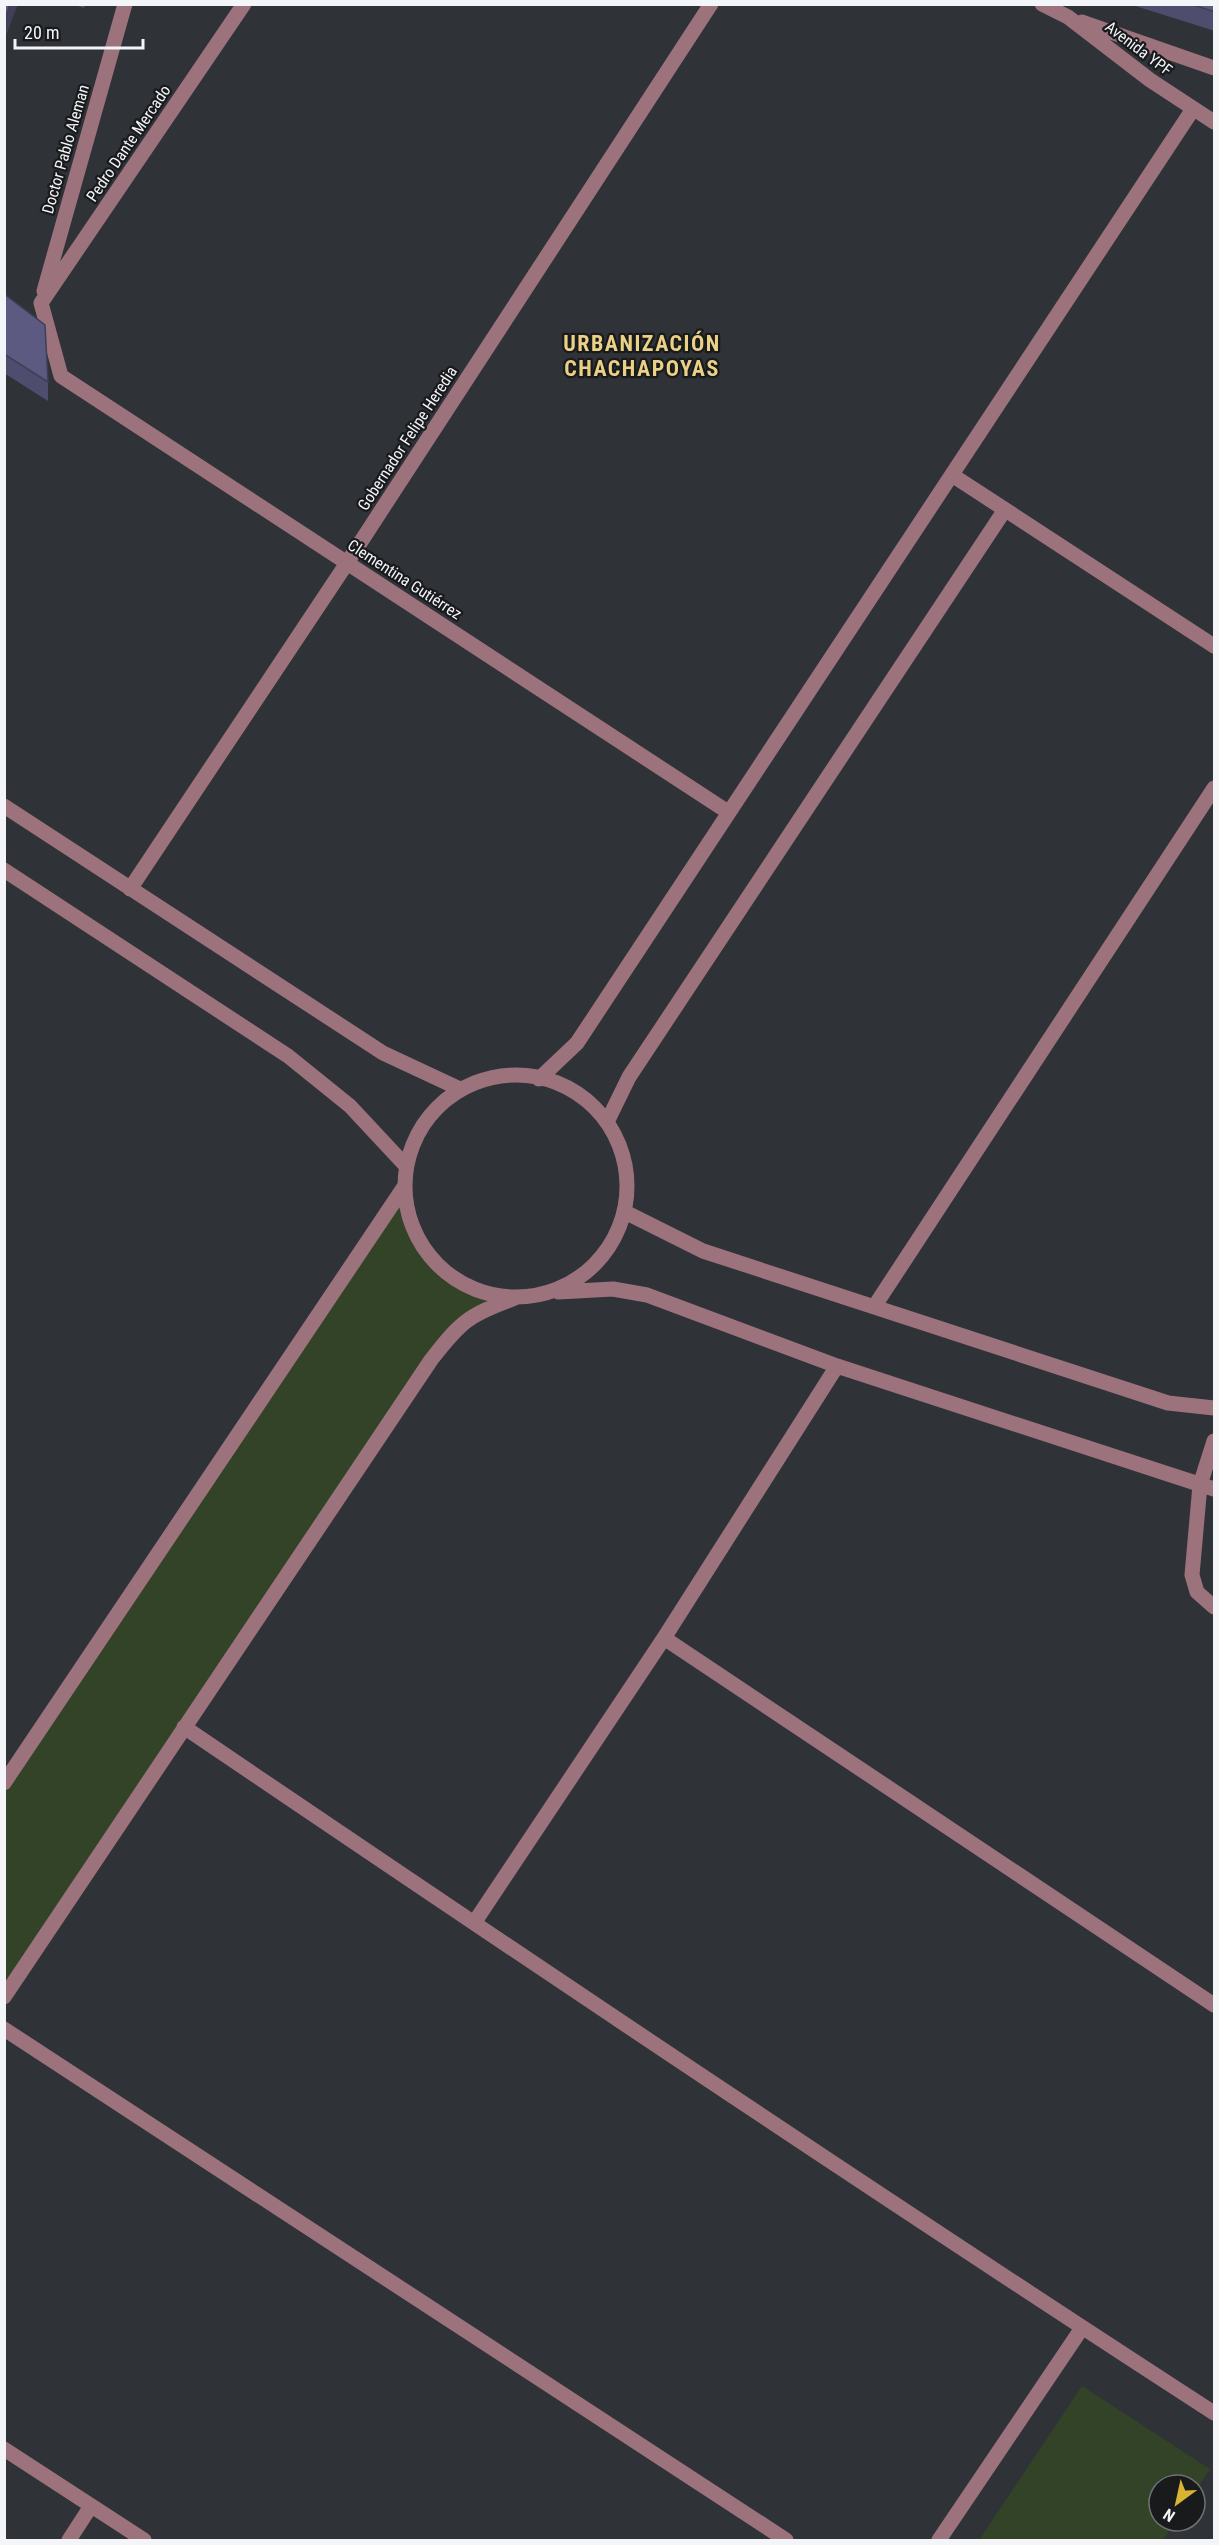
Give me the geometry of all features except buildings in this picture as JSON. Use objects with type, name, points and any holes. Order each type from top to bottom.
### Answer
[{"type":"street","name":"Doctor Pablo Aleman","points":[[40,303],[125,4]]},
{"type":"street","name":"Pedro Dante Mercado","points":[[40,303],[244,4]]},
{"type":"street","name":"Gobernador Felipe Heredia","points":[[130,889],[347,563],[711,4]]},
{"type":"street","name":"Avenida YPF","points":[[1042,4],[1068,11],[1193,109],[1215,122]]},
{"type":"street","points":[[1068,11],[1215,68]]},
{"type":"street","points":[[539,1079],[577,1044],[1193,109]]},
{"type":"street","name":"Clementina Gutiérrez","points":[[40,303],[62,376],[728,812]]},
{"type":"street","points":[[952,475],[1004,511],[1215,646]]},
{"type":"street","points":[[607,1122],[629,1077],[1004,511]]},
{"type":"street","points":[[874,1307],[1215,788]]},
{"type":"street","points":[[4,806],[383,1053],[460,1089]]},
{"type":"street","points":[[4,870],[288,1056],[350,1106],[406,1166]]},
{"type":"street","points":[[515,1298],[477,1291],[448,1275],[425,1251],[410,1221],[404,1187],[406,1166],[417,1135],[436,1108],[460,1089],[494,1077],[530,1076],[564,1086],[588,1101],[607,1122],[624,1160],[628,1181],[625,1212],[611,1247],[585,1275],[552,1293]]},
{"type":"street","points":[[4,1782],[404,1187]]},
{"type":"street","points":[[625,1212],[703,1251],[1167,1403],[1215,1408]]},
{"type":"street","points":[[4,1997],[424,1370],[456,1328],[475,1314],[515,1298],[552,1293],[613,1289],[647,1295],[837,1366],[1208,1487]]},
{"type":"street","points":[[474,1923],[664,1638],[837,1366]]},
{"type":"street","points":[[1215,1441],[1192,1575],[1197,1592],[1215,1607]]},
{"type":"street","points":[[664,1638],[1215,2005]]},
{"type":"street","points":[[184,1727],[1082,2328],[1215,2413]]},
{"type":"street","points":[[4,2029],[786,2541]]},
{"type":"street","points":[[939,2541],[1082,2328]]},
{"type":"street","points":[[4,2449],[144,2541]]},
{"type":"street","points":[[69,2541],[91,2506]]},
{"type":"green space","points":[[404,1187],[425,1251],[499,1305],[456,1328],[5,2001],[5,1785]]},
{"type":"green space","points":[[1082,2386],[1210,2469],[1207,2474],[1147,2473],[1147,2533],[1168,2533],[1163,2540],[979,2540]]},
{"type":"district","name":"URBANIZACIÓN CHACHAPOYAS","points":[[642,356]]}]
